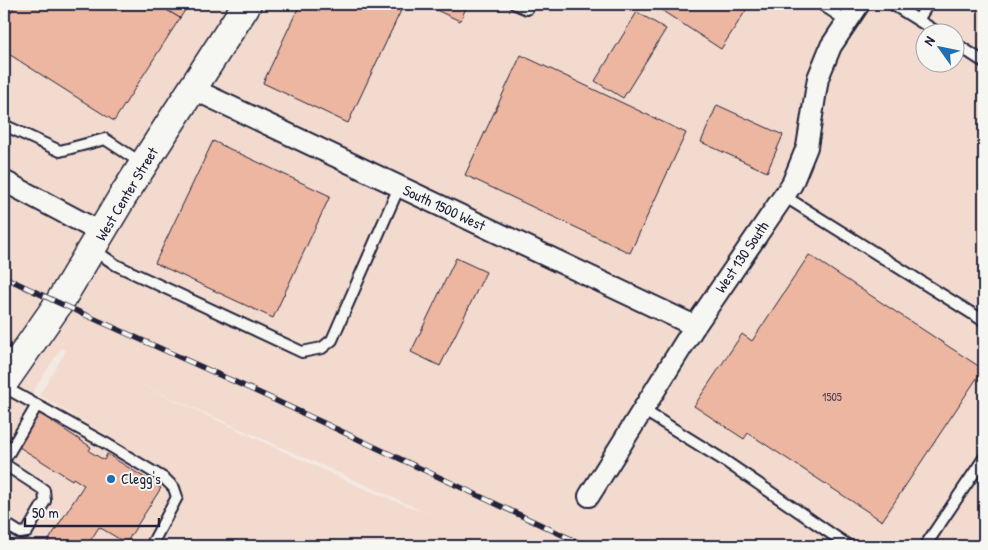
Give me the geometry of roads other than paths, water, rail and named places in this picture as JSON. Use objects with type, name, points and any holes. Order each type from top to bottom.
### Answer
[{"type":"main road","name":"West Center Street","points":[[4,382],[12,356],[59,303],[144,164],[247,4]]},
{"type":"street","name":"West 130 South","points":[[589,496],[695,326],[792,184],[807,147],[818,78],[831,46],[859,4]]},
{"type":"street","name":"South 1500 West","points":[[193,89],[695,326]]},
{"type":"street","points":[[4,180],[98,241]]},
{"type":"lane","points":[[515,4],[527,10]]},
{"type":"lane","points":[[821,4],[847,21]]},
{"type":"lane","points":[[892,4],[921,22]]},
{"type":"lane","points":[[918,20],[928,4]]},
{"type":"lane","points":[[966,50],[984,62]]},
{"type":"lane","points":[[4,125],[60,151],[105,139],[144,164]]},
{"type":"lane","points":[[98,241],[116,265],[302,352],[322,348],[332,340],[400,187]]},
{"type":"lane","points":[[784,196],[984,321]]},
{"type":"lane","points":[[4,387],[106,443],[165,479],[174,488],[177,497],[151,546]]},
{"type":"lane","points":[[4,522],[20,533],[28,532],[45,500],[44,490],[4,463],[37,405]]},
{"type":"lane","points":[[643,410],[724,461],[850,546]]},
{"type":"lane","points":[[925,546],[984,458]]},
{"type":"railway","points":[[4,277],[264,395],[586,546]]},
{"type":"place","name":"Clegg's","points":[[111,479]]}]
